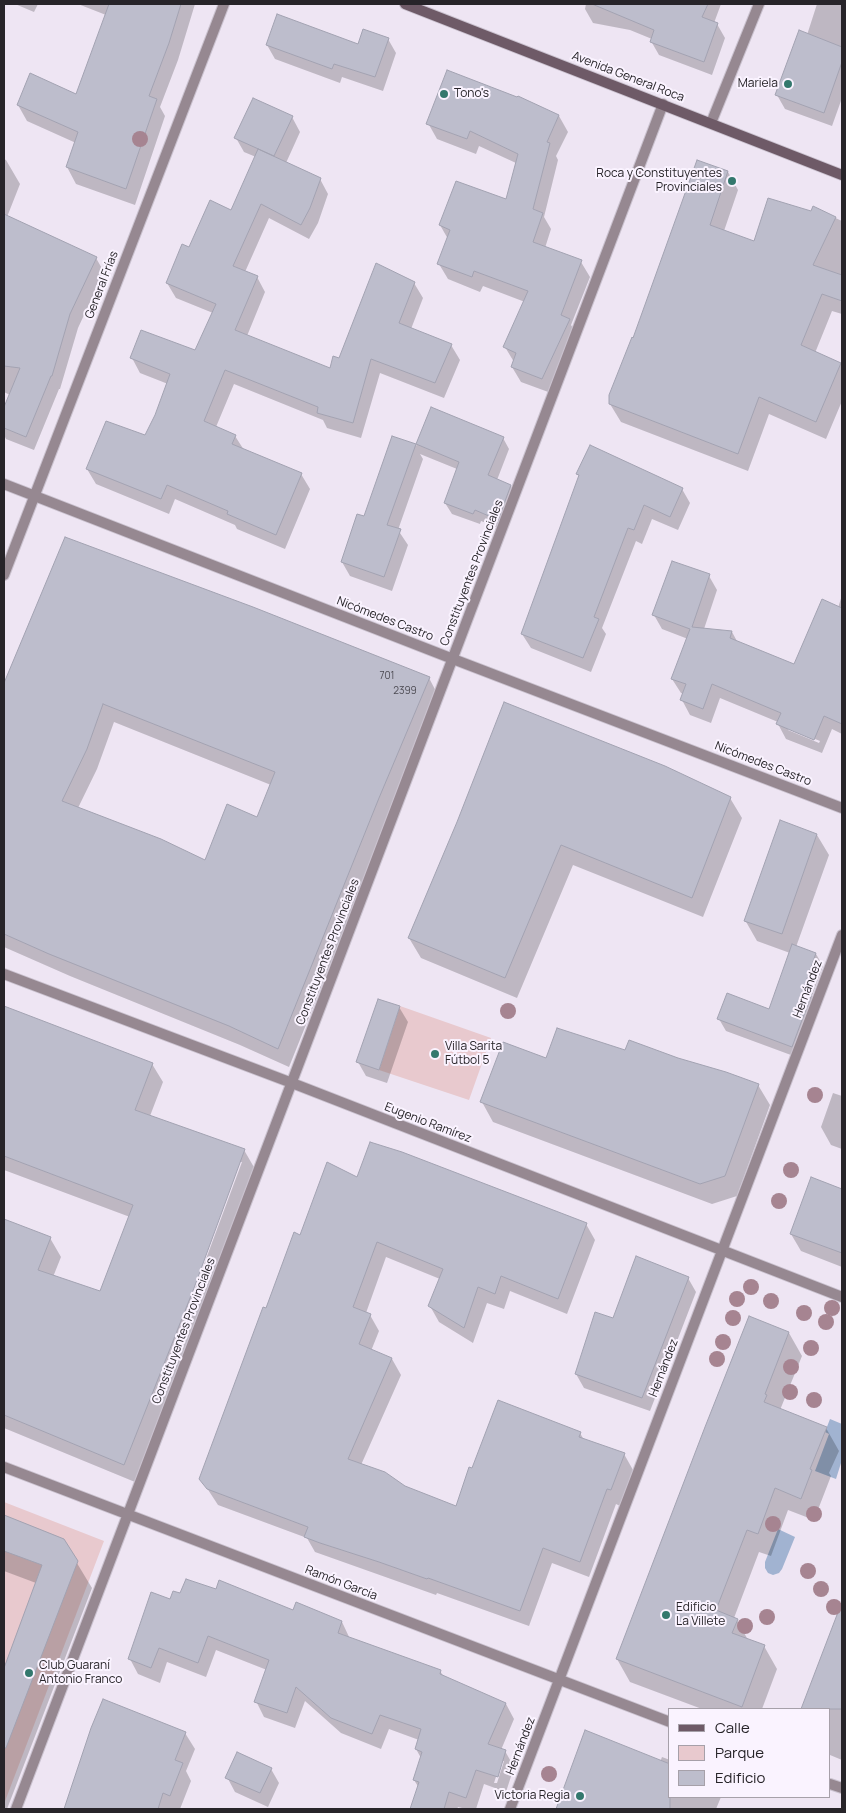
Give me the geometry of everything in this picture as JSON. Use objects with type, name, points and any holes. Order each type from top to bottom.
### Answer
[{"type":"main road","name":"Avenida General Roca","points":[[405,4],[842,175]]},
{"type":"street","name":"General Frías","points":[[4,575],[224,4]]},
{"type":"street","points":[[711,123],[759,4]]},
{"type":"street","name":"Constituyentes Provinciales","points":[[16,1809],[663,104]]},
{"type":"street","name":"Nicómedes Castro","points":[[4,484],[842,808]]},
{"type":"street","name":"Hernández","points":[[510,1809],[842,935]]},
{"type":"street","name":"Eugenio Ramírez","points":[[4,974],[292,1083],[842,1297]]},
{"type":"street","name":"Ramón García","points":[[4,1467],[668,1721]]},
{"type":"green space","name":"Villa Sarita Fútbol 5","points":[[400,1006],[491,1038],[469,1100],[379,1070]]},
{"type":"green space","name":"Club Guaraní Antonio Franco","points":[[4,1502],[104,1541],[4,1804]]},
{"type":"water","points":[[830,1419],[842,1424],[841,1463],[836,1479],[815,1471],[829,1434],[825,1432]]},
{"type":"water","points":[[778,1529],[795,1537],[782,1569],[779,1573],[773,1575],[768,1573],[765,1568],[765,1562]]},
{"type":"building","points":[[109,4],[181,4],[149,96],[157,99],[126,189],[66,167],[78,132],[17,105],[30,73],[76,94]]},
{"type":"building","points":[[592,4],[708,4],[702,17],[718,23],[704,62],[650,42],[654,30]]},
{"type":"building","points":[[277,14],[358,44],[363,29],[389,38],[375,77],[334,64],[332,69],[266,45]]},
{"type":"building","points":[[799,30],[842,47],[842,62],[824,113],[775,95]]},
{"type":"building","points":[[447,70],[518,96],[559,115],[547,142],[550,143],[533,209],[543,213],[533,242],[582,260],[561,315],[570,319],[542,379],[511,367],[516,353],[503,347],[528,291],[474,271],[472,277],[437,264],[450,230],[439,225],[456,181],[506,199],[518,154],[470,131],[467,139],[426,124]]},
{"type":"building","points":[[253,98],[293,116],[274,156],[234,138]]},
{"type":"building","points":[[258,149],[321,178],[310,208],[301,225],[261,204],[233,266],[258,276],[235,330],[330,368],[333,356],[339,358],[376,263],[415,282],[399,323],[452,344],[435,383],[371,359],[353,423],[317,413],[318,407],[225,370],[204,421],[236,435],[232,444],[302,473],[276,535],[227,514],[228,511],[167,485],[161,499],[86,469],[106,421],[145,435],[155,415],[170,374],[130,358],[141,330],[195,350],[216,304],[166,283],[182,244],[189,247],[210,200],[231,210]]},
{"type":"building","points":[[697,160],[728,171],[710,225],[754,241],[768,198],[811,211],[813,206],[836,217],[813,265],[842,275],[842,301],[822,294],[801,345],[841,363],[816,422],[759,397],[738,454],[609,404],[609,395],[633,338]]},
{"type":"building","points":[[4,214],[97,257],[70,314],[52,376],[26,437],[4,428],[4,407],[20,368],[4,366]]},
{"type":"building","points":[[431,407],[504,437],[488,475],[511,485],[498,520],[475,510],[473,514],[444,503],[459,462],[416,444]]},
{"type":"building","points":[[392,436],[416,444],[387,525],[401,529],[384,577],[341,562],[357,514],[364,516]]},
{"type":"building","points":[[590,445],[683,488],[670,517],[644,505],[634,530],[628,528],[594,617],[599,619],[583,658],[521,634],[579,475],[576,474]]},
{"type":"building","points":[[65,537],[253,607],[430,677],[278,1049],[229,1026],[4,934],[4,683]],"holes":[[[103,704],[275,772],[257,817],[227,804],[205,860],[161,839],[62,801],[87,749]]]},
{"type":"building","points":[[672,561],[710,574],[692,627],[732,631],[730,638],[794,664],[822,599],[842,608],[842,724],[824,716],[814,740],[776,724],[781,713],[712,684],[703,709],[680,700],[686,684],[671,679],[690,629],[652,615]]},
{"type":"building","points":[[504,702],[665,766],[731,797],[692,898],[561,845],[505,978],[408,938],[457,822]]},
{"type":"building","points":[[780,820],[817,834],[782,934],[744,921]]},
{"type":"building","points":[[792,944],[816,953],[803,990],[812,993],[792,1047],[717,1019],[727,993],[769,1009]]},
{"type":"building","points":[[378,999],[400,1006],[379,1070],[356,1062]]},
{"type":"building","points":[[4,1006],[153,1063],[135,1110],[245,1149],[194,1288],[124,1465],[4,1415],[4,1219],[51,1237],[38,1270],[100,1291],[133,1205],[4,1156]]},
{"type":"building","points":[[557,1028],[625,1050],[629,1040],[759,1084],[725,1176],[700,1184],[480,1102],[503,1042],[546,1058]]},
{"type":"building","points":[[370,1142],[402,1152],[587,1223],[558,1299],[501,1276],[495,1294],[478,1287],[464,1328],[428,1306],[443,1269],[377,1242],[353,1307],[371,1314],[359,1344],[392,1358],[348,1459],[385,1472],[405,1486],[456,1506],[469,1467],[472,1468],[498,1400],[581,1432],[579,1437],[625,1453],[611,1490],[607,1489],[580,1562],[543,1548],[520,1611],[304,1537],[308,1527],[207,1489],[199,1479],[263,1307],[266,1308],[294,1232],[300,1235],[327,1162],[357,1177]]},
{"type":"building","points":[[811,1177],[842,1189],[842,1253],[790,1234]]},
{"type":"building","points":[[636,1256],[689,1277],[642,1398],[575,1374],[595,1312],[613,1318]]},
{"type":"building","points":[[749,1316],[789,1332],[765,1394],[767,1395],[764,1402],[827,1427],[810,1469],[812,1470],[801,1499],[775,1488],[758,1534],[747,1530],[716,1610],[738,1619],[732,1633],[765,1645],[742,1707],[616,1659]]},
{"type":"building","points":[[4,1515],[64,1539],[78,1561],[6,1748],[4,1748],[4,1668],[42,1565],[4,1551]]},
{"type":"building","points":[[186,1579],[216,1589],[219,1580],[293,1610],[296,1602],[342,1621],[338,1633],[441,1670],[440,1674],[506,1703],[488,1744],[506,1750],[498,1777],[476,1770],[466,1798],[449,1792],[444,1809],[410,1809],[419,1782],[413,1780],[422,1752],[415,1749],[421,1729],[380,1715],[372,1734],[331,1718],[296,1687],[287,1713],[254,1702],[269,1660],[208,1636],[198,1663],[159,1648],[151,1668],[128,1659],[151,1592],[170,1599],[173,1591],[180,1593]]},
{"type":"building","points":[[840,1607],[842,1607],[842,1709],[801,1708]]},
{"type":"building","points":[[103,1699],[186,1732],[175,1760],[183,1763],[170,1796],[163,1793],[158,1809],[64,1809],[91,1728]]},
{"type":"building","points":[[585,1730],[668,1763],[668,1798],[670,1798],[670,1809],[556,1809]]},
{"type":"building","points":[[237,1752],[272,1768],[260,1793],[225,1778]]},
{"type":"place","name":"Mariela","points":[[788,84]]},
{"type":"place","name":"Tono's","points":[[444,94]]},
{"type":"place","name":"Roca y Constituyentes Provinciales","points":[[732,181]]},
{"type":"place","name":"Villa Sarita Fútbol 5","points":[[435,1054]]},
{"type":"place","name":"Edificio La Villete","points":[[666,1615]]},
{"type":"place","name":"Club Guaraní Antonio Franco","points":[[29,1673]]},
{"type":"place","name":"Victoria Regia","points":[[580,1796]]}]
